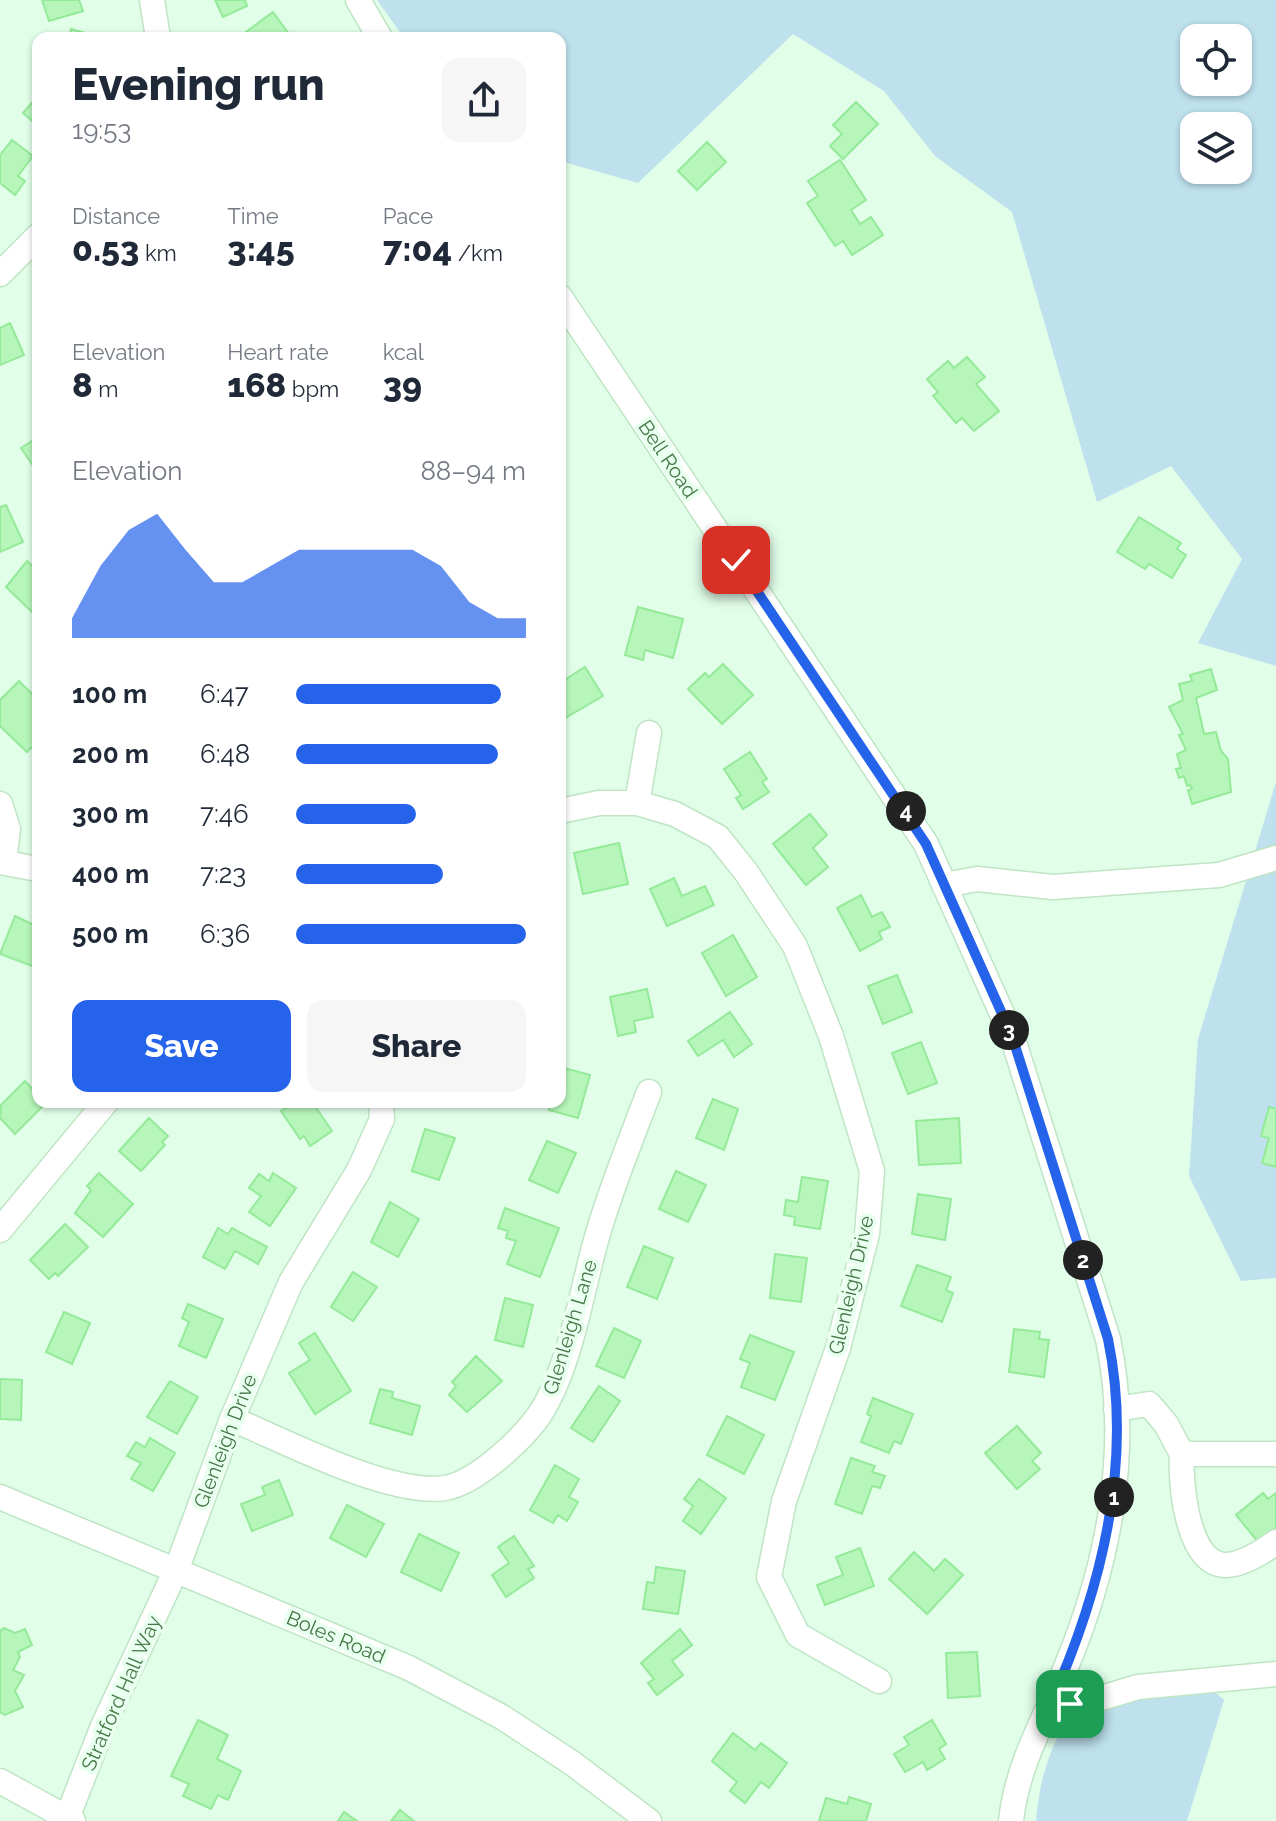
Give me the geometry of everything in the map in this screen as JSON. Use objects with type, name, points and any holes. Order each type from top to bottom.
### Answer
[{"type":"street","points":[[152,0],[157,32]]},
{"type":"street","points":[[358,0],[377,32]]},
{"type":"street","points":[[0,274],[32,242]]},
{"type":"street","name":"Bell Road","points":[[566,306],[905,809],[944,885],[1012,1036],[1108,1339],[1115,1376],[1114,1497],[1088,1612],[1021,1770],[1011,1821]]},
{"type":"street","points":[[637,803],[649,733]]},
{"type":"street","name":"Glenleigh Drive","points":[[566,810],[599,803],[637,803],[675,814],[718,837],[746,872],[795,946],[831,1036],[872,1171],[863,1249],[838,1348],[784,1501],[769,1577],[798,1635],[879,1681]]},
{"type":"street","points":[[0,804],[8,829],[2,862],[32,868]]},
{"type":"street","points":[[944,885],[977,879],[1053,887],[1191,878],[1219,875],[1276,858]]},
{"type":"street","name":"Glenleigh Lane","points":[[232,1419],[351,1469],[411,1487],[444,1488],[465,1482],[511,1447],[546,1406],[564,1359],[600,1227],[649,1092]]},
{"type":"street","points":[[0,1230],[101,1108]]},
{"type":"street","name":"Glenleigh Drive","points":[[177,1568],[232,1419],[291,1282],[359,1170],[382,1119],[381,1108]]},
{"type":"street","points":[[1116,1409],[1149,1404],[1166,1424],[1182,1454],[1180,1488],[1190,1524],[1207,1556],[1223,1565],[1240,1561],[1276,1542]]},
{"type":"street","points":[[1182,1454],[1276,1454]]},
{"type":"street","name":"Boles Road","points":[[0,1497],[177,1568],[458,1692],[572,1763],[649,1821]]},
{"type":"street","name":"Stratford Hall Way","points":[[70,1820],[103,1726],[177,1568]]},
{"type":"street","points":[[1049,1707],[1088,1702],[1138,1687],[1276,1674]]},
{"type":"street","points":[[0,1781],[70,1820]]},
{"type":"shaded area","points":[[377,0],[1276,0],[1276,666],[1198,643],[1242,559],[1171,466],[1097,502],[1012,212],[935,156],[884,91],[793,34],[638,183],[566,163],[566,32],[400,32]]},
{"type":"shaded area","points":[[1276,782],[1276,1278],[1241,1281],[1189,1176],[1198,1039]]},
{"type":"shaded area","points":[[1211,1689],[1224,1700],[1187,1821],[1036,1821],[1047,1763],[1073,1711],[1155,1693]]},
{"type":"building","points":[[42,0],[79,0],[83,11],[49,21]]},
{"type":"building","points":[[215,0],[245,0],[247,6],[223,17]]},
{"type":"building","points":[[273,12],[288,32],[246,32]]},
{"type":"building","points":[[856,102],[878,124],[843,159],[830,146],[842,134],[833,125]]},
{"type":"building","points":[[32,103],[32,121],[23,113]]},
{"type":"building","points":[[12,140],[32,155],[18,176],[25,181],[15,195],[0,183],[0,155]]},
{"type":"building","points":[[707,142],[726,162],[697,190],[678,171]]},
{"type":"building","points":[[840,160],[866,200],[851,210],[860,224],[871,217],[883,235],[852,255],[843,241],[835,246],[807,203],[818,196],[808,181]]},
{"type":"building","points":[[10,323],[24,355],[0,365],[0,328]]},
{"type":"building","points":[[967,357],[985,377],[976,384],[999,411],[974,431],[962,418],[956,423],[933,396],[938,392],[927,379],[948,361],[954,368]]},
{"type":"building","points":[[32,441],[32,464],[21,448]]},
{"type":"building","points":[[6,505],[23,542],[0,552],[0,507]]},
{"type":"building","points":[[1139,517],[1181,543],[1177,549],[1186,555],[1172,578],[1149,564],[1145,569],[1117,552]]},
{"type":"building","points":[[27,561],[32,566],[32,612],[6,587]]},
{"type":"building","points":[[638,607],[683,619],[673,658],[645,650],[643,660],[625,655]]},
{"type":"building","points":[[723,664],[753,695],[722,724],[688,689],[705,673],[709,677]]},
{"type":"building","points":[[585,667],[603,696],[566,717],[566,679]]},
{"type":"building","points":[[1211,669],[1217,690],[1196,698],[1204,734],[1216,732],[1221,751],[1228,759],[1231,792],[1192,804],[1188,790],[1192,789],[1190,785],[1187,786],[1184,776],[1179,778],[1176,769],[1181,768],[1177,754],[1186,750],[1179,735],[1183,734],[1169,707],[1183,700],[1179,684],[1192,681],[1190,675]]},
{"type":"building","points":[[19,681],[32,694],[32,747],[27,752],[0,726],[0,700]]},
{"type":"building","points":[[750,752],[767,779],[762,782],[769,792],[743,809],[736,798],[741,795],[724,769]]},
{"type":"building","points":[[810,814],[827,835],[813,848],[828,867],[806,885],[773,844]]},
{"type":"building","points":[[619,843],[628,884],[583,894],[574,853]]},
{"type":"building","points":[[674,878],[682,896],[705,886],[714,905],[667,926],[650,889]]},
{"type":"building","points":[[861,895],[872,917],[882,912],[890,927],[879,932],[882,939],[860,951],[837,908]]},
{"type":"building","points":[[15,916],[32,924],[32,966],[0,954]]},
{"type":"building","points":[[733,935],[757,977],[726,996],[702,953]]},
{"type":"building","points":[[897,975],[912,1012],[883,1024],[868,986]]},
{"type":"building","points":[[647,989],[653,1017],[634,1021],[636,1032],[618,1036],[610,997]]},
{"type":"building","points":[[730,1012],[752,1044],[734,1057],[723,1040],[698,1056],[688,1041]]},
{"type":"building","points":[[921,1042],[937,1083],[908,1094],[892,1053]]},
{"type":"building","points":[[566,1069],[590,1075],[578,1118],[549,1110],[566,1108]]},
{"type":"building","points":[[25,1081],[32,1089],[32,1108],[41,1108],[15,1134],[0,1118],[1,1105]]},
{"type":"building","points":[[713,1099],[738,1109],[724,1150],[696,1138]]},
{"type":"building","points":[[1269,1107],[1276,1109],[1276,1167],[1262,1163],[1269,1138],[1261,1136]]},
{"type":"building","points":[[286,1108],[316,1108],[332,1131],[310,1146],[304,1136],[300,1139],[281,1111]]},
{"type":"building","points":[[149,1118],[168,1136],[162,1142],[165,1145],[141,1171],[119,1151]]},
{"type":"building","points":[[959,1118],[961,1163],[919,1165],[916,1121]]},
{"type":"building","points":[[425,1129],[455,1138],[439,1180],[412,1171]]},
{"type":"building","points":[[547,1141],[576,1153],[558,1193],[529,1180]]},
{"type":"building","points":[[676,1171],[706,1185],[688,1222],[659,1209]]},
{"type":"building","points":[[99,1173],[133,1204],[103,1237],[75,1213],[91,1190],[87,1186]]},
{"type":"building","points":[[273,1173],[296,1188],[270,1226],[249,1212],[261,1196],[249,1188],[259,1174],[269,1181]]},
{"type":"building","points":[[802,1177],[828,1181],[820,1229],[794,1225],[795,1217],[784,1215],[786,1200],[798,1202]]},
{"type":"building","points":[[918,1194],[951,1199],[945,1240],[912,1234]]},
{"type":"building","points":[[390,1202],[419,1219],[398,1257],[371,1242]]},
{"type":"building","points":[[505,1208],[559,1228],[540,1277],[507,1264],[516,1241],[506,1238],[508,1231],[498,1228]]},
{"type":"building","points":[[65,1224],[88,1247],[58,1276],[55,1273],[49,1279],[30,1260]]},
{"type":"building","points":[[218,1228],[228,1234],[232,1228],[267,1247],[258,1264],[235,1251],[225,1269],[203,1257]]},
{"type":"building","points":[[644,1246],[673,1258],[657,1299],[627,1287]]},
{"type":"building","points":[[775,1254],[807,1258],[801,1302],[770,1298]]},
{"type":"building","points":[[917,1265],[951,1277],[946,1290],[953,1293],[942,1322],[901,1306]]},
{"type":"building","points":[[353,1272],[377,1287],[353,1321],[331,1307]]},
{"type":"building","points":[[505,1298],[533,1305],[523,1347],[495,1340]]},
{"type":"building","points":[[188,1304],[223,1319],[206,1358],[179,1346],[189,1322],[182,1318]]},
{"type":"building","points":[[64,1312],[90,1323],[72,1364],[46,1352]]},
{"type":"building","points":[[614,1328],[641,1341],[624,1378],[596,1366]]},
{"type":"building","points":[[1014,1329],[1040,1332],[1039,1339],[1049,1340],[1044,1377],[1009,1372]]},
{"type":"building","points":[[315,1333],[351,1391],[315,1414],[289,1373],[310,1360],[299,1343]]},
{"type":"building","points":[[750,1335],[794,1352],[775,1400],[741,1387],[750,1363],[740,1359]]},
{"type":"building","points":[[476,1356],[502,1381],[467,1412],[449,1395],[456,1386],[452,1382]]},
{"type":"building","points":[[0,1379],[22,1380],[21,1420],[0,1419]]},
{"type":"building","points":[[170,1381],[198,1397],[177,1434],[147,1417]]},
{"type":"building","points":[[599,1386],[620,1401],[593,1442],[571,1428]]},
{"type":"building","points":[[380,1389],[393,1392],[392,1398],[420,1406],[412,1435],[370,1423]]},
{"type":"building","points":[[873,1398],[913,1414],[901,1444],[894,1441],[889,1453],[861,1442],[871,1416],[867,1414]]},
{"type":"building","points":[[727,1416],[764,1435],[744,1474],[707,1455]]},
{"type":"building","points":[[1017,1426],[1041,1453],[1032,1461],[1040,1469],[1017,1489],[985,1453]]},
{"type":"building","points":[[150,1438],[175,1453],[153,1491],[131,1479],[141,1463],[127,1456],[136,1442],[145,1447]]},
{"type":"building","points":[[851,1458],[875,1466],[872,1472],[885,1476],[880,1488],[872,1486],[862,1514],[835,1504]]},
{"type":"building","points":[[555,1465],[579,1479],[569,1497],[578,1502],[567,1521],[558,1515],[553,1523],[530,1510]]},
{"type":"building","points":[[699,1479],[726,1498],[701,1534],[683,1521],[693,1506],[684,1499]]},
{"type":"building","points":[[279,1480],[293,1515],[252,1531],[241,1504],[265,1495],[262,1487]]},
{"type":"building","points":[[1263,1493],[1268,1499],[1276,1493],[1276,1530],[1259,1543],[1236,1515]]},
{"type":"building","points":[[347,1505],[384,1524],[366,1557],[330,1538]]},
{"type":"building","points":[[419,1534],[459,1553],[441,1591],[401,1572]]},
{"type":"building","points":[[514,1536],[534,1566],[528,1569],[534,1578],[506,1597],[492,1575],[509,1563],[498,1547]]},
{"type":"building","points":[[860,1548],[874,1586],[825,1605],[817,1585],[843,1575],[836,1557]]},
{"type":"building","points":[[914,1552],[934,1571],[945,1559],[963,1575],[927,1614],[889,1579]]},
{"type":"building","points":[[656,1567],[685,1571],[678,1614],[643,1609],[647,1582],[654,1583]]},
{"type":"building","points":[[4,1628],[15,1633],[25,1629],[32,1645],[18,1652],[20,1657],[13,1670],[24,1675],[15,1691],[23,1707],[5,1715],[0,1712],[0,1631]]},
{"type":"building","points":[[680,1629],[692,1645],[672,1661],[683,1675],[657,1695],[648,1683],[654,1679],[641,1663]]},
{"type":"building","points":[[977,1652],[980,1696],[948,1698],[946,1653]]},
{"type":"building","points":[[198,1720],[228,1735],[217,1759],[241,1771],[228,1800],[218,1795],[211,1809],[183,1796],[189,1784],[171,1776]]},
{"type":"building","points":[[932,1720],[946,1744],[939,1749],[945,1759],[927,1770],[923,1762],[905,1772],[894,1754],[909,1745],[904,1737]]},
{"type":"building","points":[[733,1733],[755,1750],[761,1743],[787,1763],[769,1788],[761,1782],[745,1803],[730,1791],[737,1782],[712,1761]]},
{"type":"building","points":[[849,1797],[871,1804],[866,1821],[819,1821],[826,1798],[847,1804]]},
{"type":"building","points":[[400,1810],[414,1821],[391,1821]]},
{"type":"building","points":[[344,1812],[357,1821],[338,1821]]},
{"type":"route","points":[[736,560],[926,844],[1012,1036],[1108,1339],[1115,1376],[1118,1451],[1114,1497],[1088,1612],[1049,1707],[1070,1704]]}]
